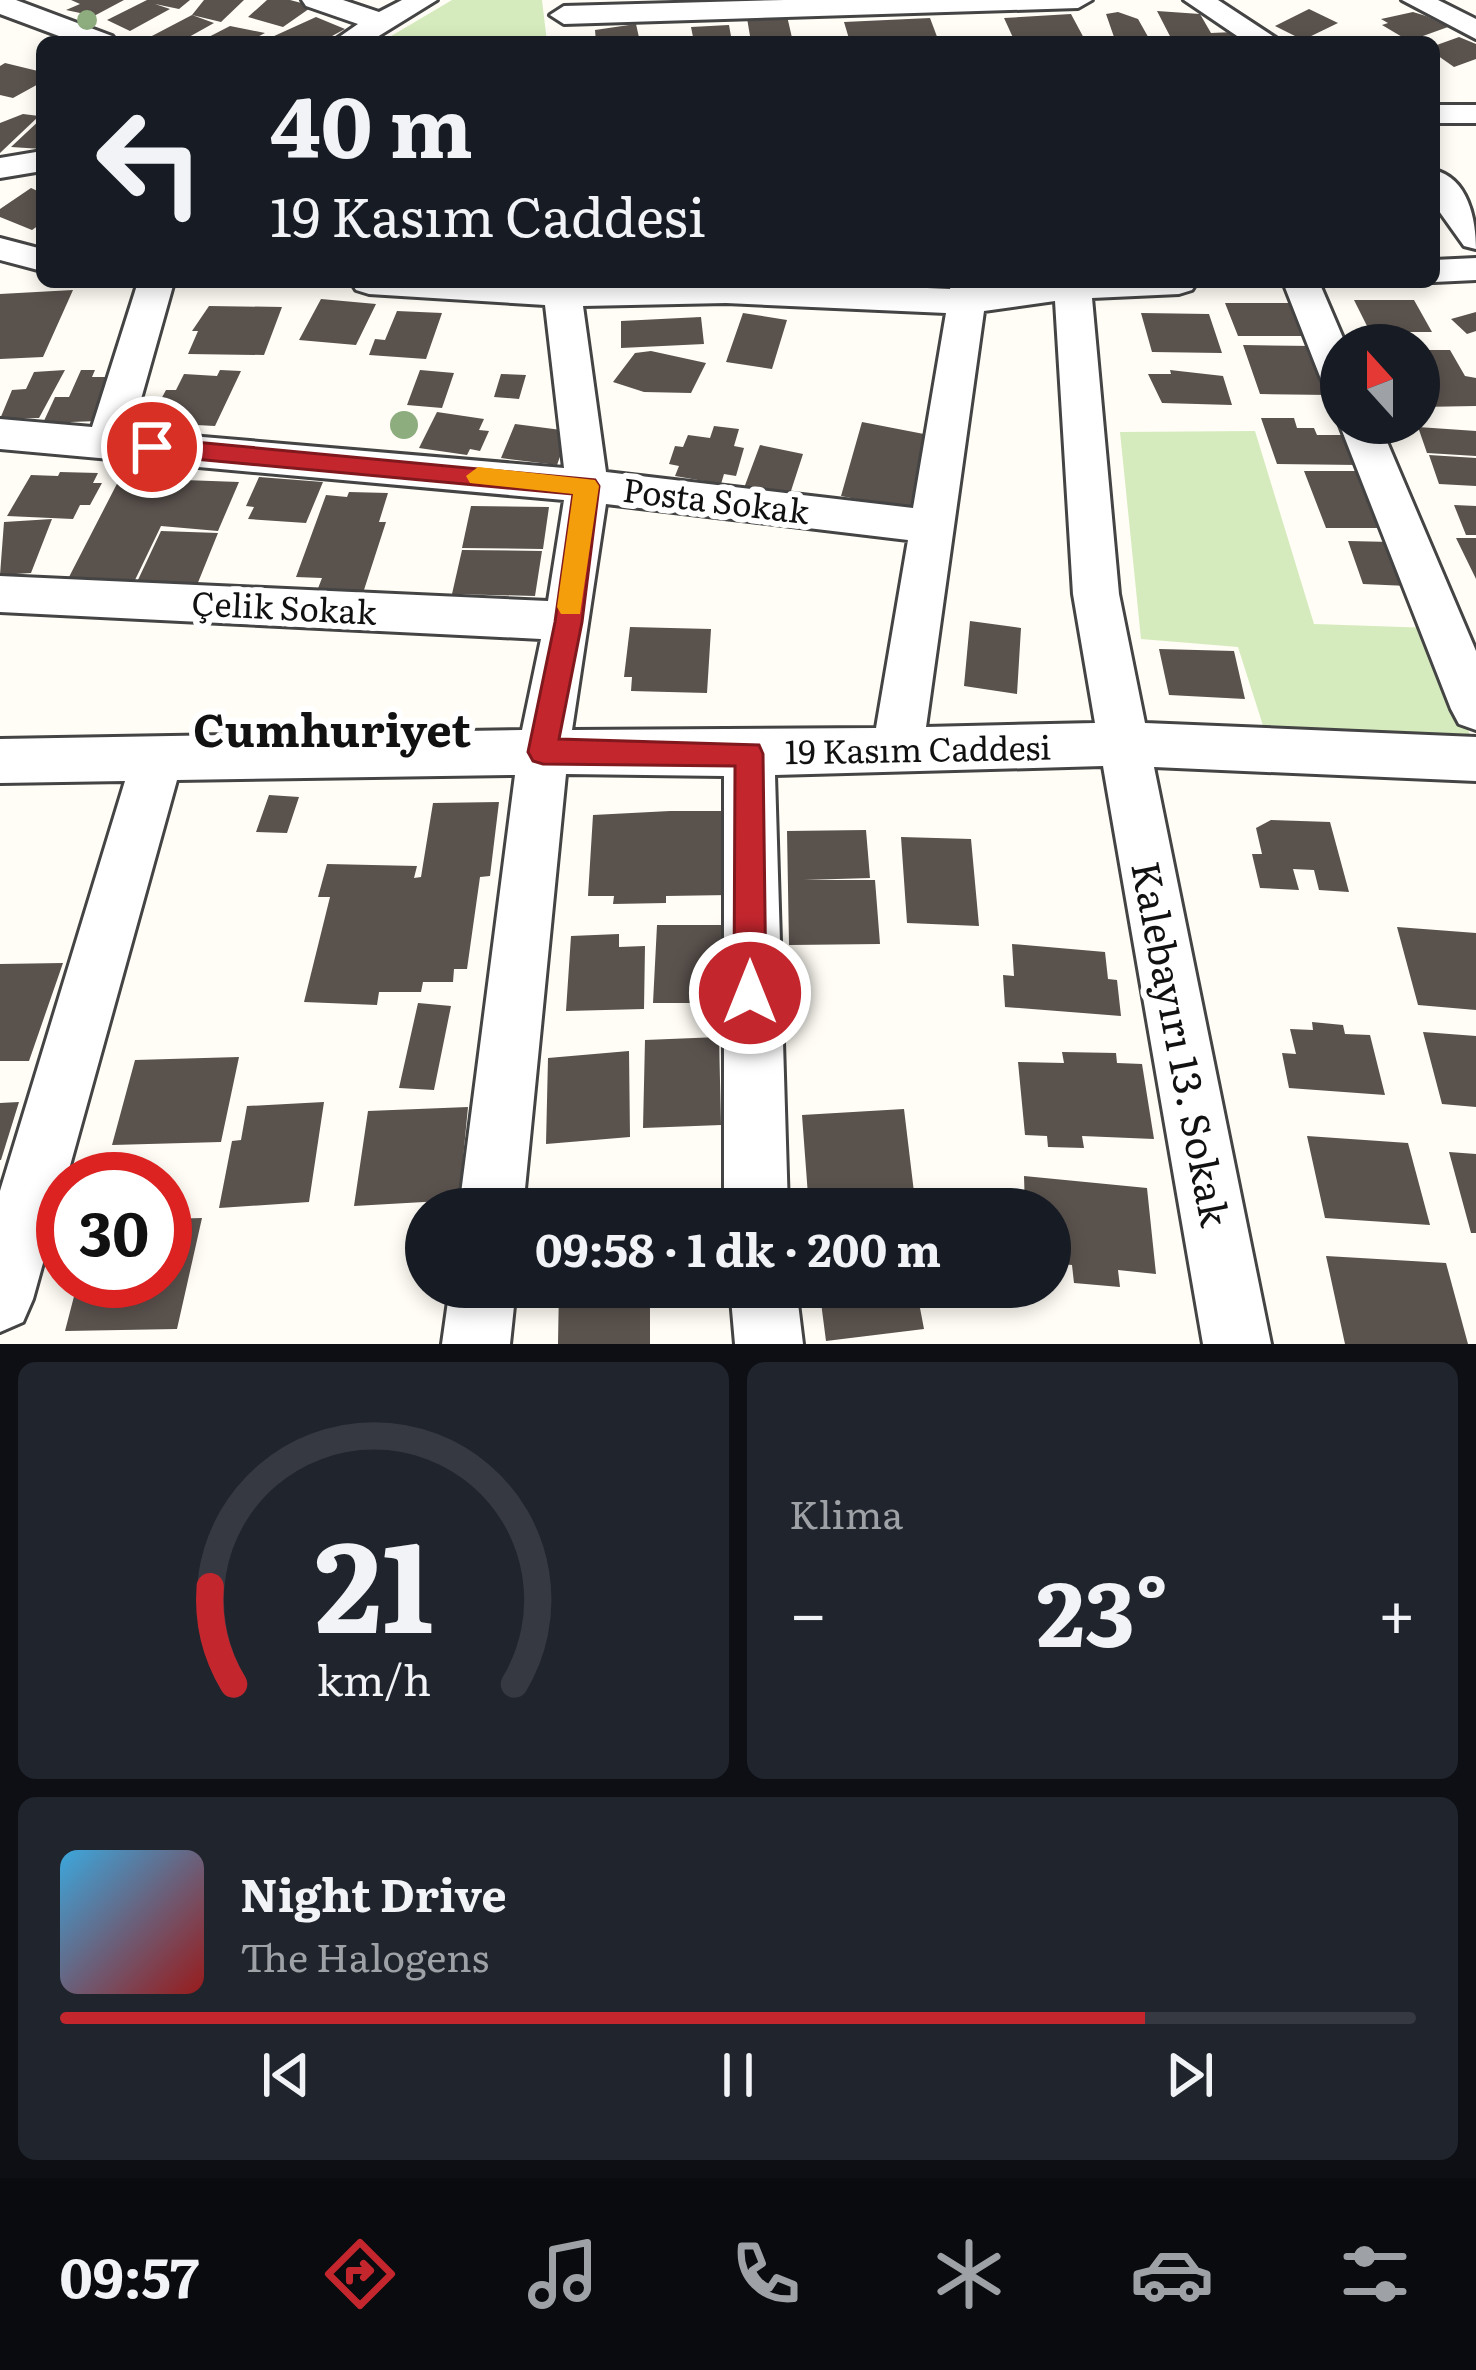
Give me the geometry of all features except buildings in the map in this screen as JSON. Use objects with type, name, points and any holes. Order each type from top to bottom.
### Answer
[{"type":"street","points":[[316,0],[382,23]]},
{"type":"street","points":[[358,36],[423,0]]},
{"type":"street","points":[[564,19],[748,5],[1078,0]]},
{"type":"street","points":[[1198,0],[1257,36]]},
{"type":"street","points":[[1416,0],[1476,30]]},
{"type":"street","points":[[956,2],[971,36]]},
{"type":"street","points":[[0,4],[26,25],[75,36]]},
{"type":"street","points":[[1440,114],[1476,114]]},
{"type":"street","points":[[0,168],[36,162]]},
{"type":"street","points":[[1440,188],[1476,238]]},
{"type":"street","points":[[0,249],[36,258]]},
{"type":"street","points":[[1440,271],[1476,269]]},
{"type":"street","points":[[108,443],[154,288]]},
{"type":"street","points":[[493,1188],[543,752],[568,622],[586,486],[562,288],[968,292],[1020,288]]},
{"type":"street","name":"Kalebayırı 13. Sokak","points":[[1072,288],[1082,464],[1096,594],[1237,1344]]},
{"type":"street","points":[[1303,288],[1320,328]]},
{"type":"street","points":[[897,751],[968,292]]},
{"type":"street","name":"Posta Sokak","points":[[4,444],[108,443],[586,486],[929,526]]},
{"type":"street","points":[[1370,444],[1454,605],[1476,709]]},
{"type":"street","name":"Çelik Sokak","points":[[0,594],[568,622]]},
{"type":"street","name":"19 Kasım Caddesi","points":[[0,761],[543,752],[749,754],[1122,744],[1471,772]]},
{"type":"street","points":[[749,754],[756,1188]]},
{"type":"street","points":[[0,1299],[158,757]]},
{"type":"street","points":[[476,1344],[480,1308]]},
{"type":"street","points":[[765,1308],[769,1344]]},
{"type":"green space","points":[[452,0],[542,0],[546,36],[391,36]]},
{"type":"green space","points":[[1255,431],[1314,624],[1432,628],[1471,738],[1266,735],[1238,647],[1141,639],[1120,432]]},
{"type":"slow traffic","points":[[478,476],[586,486],[570,607]]},
{"type":"district","name":"Cumhuriyet","points":[[332,731]]},
{"type":"route","points":[[152,447],[586,486],[568,622],[543,752],[749,754],[750,993]]}]
